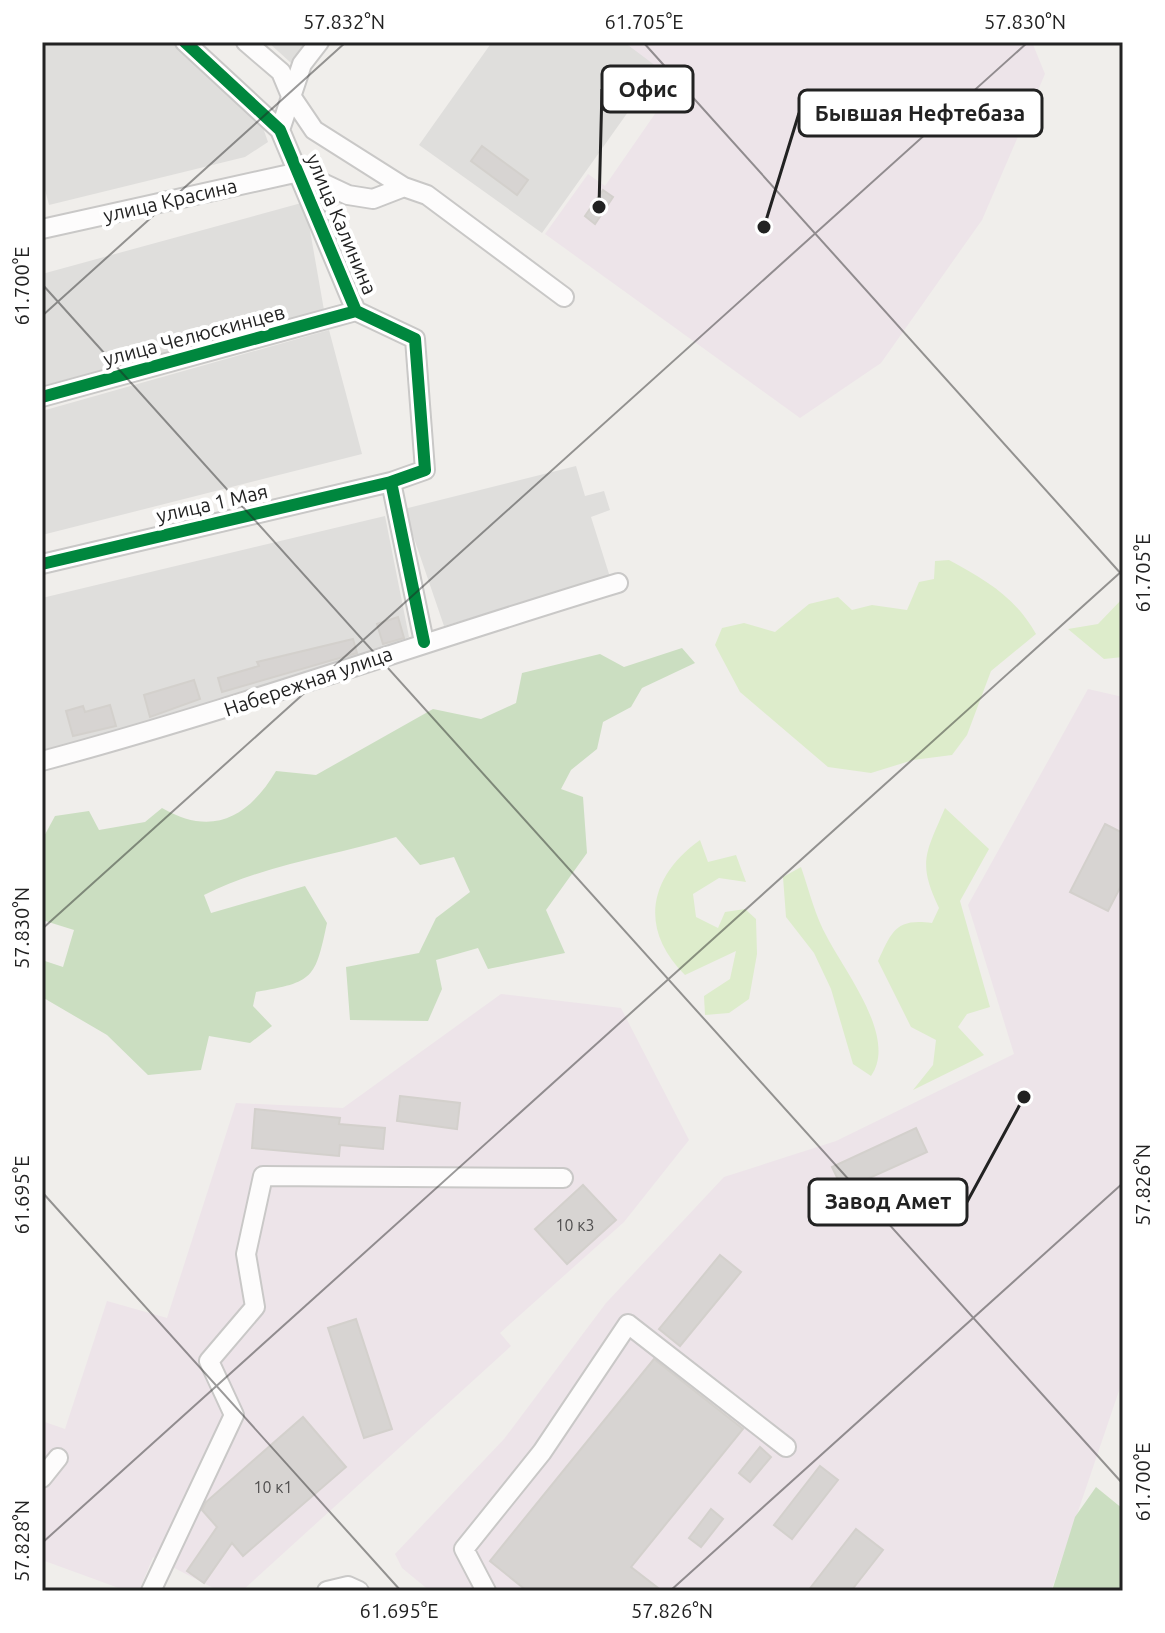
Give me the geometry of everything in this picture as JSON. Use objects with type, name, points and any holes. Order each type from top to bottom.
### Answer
[{"type":"street","name":"улица Калинина","points":[[185,42],[280,130],[356,311],[415,339],[425,470],[391,482]]},
{"type":"street","name":"улица Калинина","points":[[246,42],[281,72],[291,96],[314,130],[404,187],[427,195],[564,297]]},
{"type":"street","points":[[280,130],[302,64],[319,42]]},
{"type":"street","name":"улица Калинина","points":[[299,172],[348,195],[373,199],[404,187]]},
{"type":"street","name":"улица Красина","points":[[42,229],[299,172]]},
{"type":"street","name":"улица Челюскинцев","points":[[42,397],[356,311]]},
{"type":"street","points":[[391,482],[424,642]]},
{"type":"street","name":"улица 1 Мая","points":[[42,564],[391,482]]},
{"type":"street","name":"Набережная улица","points":[[42,761],[182,723],[424,642],[618,583]]},
{"type":"street","points":[[151,1591],[234,1415],[209,1361],[255,1307],[246,1254],[263,1176],[563,1178]]},
{"type":"street","points":[[486,1591],[464,1549],[542,1452],[628,1324],[786,1447]]},
{"type":"street","points":[[42,1478],[58,1458]]},
{"type":"street","points":[[327,1591],[348,1586],[359,1591]]},
{"type":"shaded area","points":[[42,42],[172,42],[261,122],[268,142],[245,157],[49,205],[42,178]]},
{"type":"shaded area","points":[[268,42],[307,42],[291,63]]},
{"type":"shaded area","points":[[492,42],[624,42],[660,67],[542,233],[419,145]]},
{"type":"shaded area","points":[[624,42],[1032,42],[1045,74],[982,220],[881,363],[800,418],[545,234],[588,174],[605,186],[677,82]]},
{"type":"shaded area","points":[[305,202],[324,310],[42,386],[42,274]]},
{"type":"shaded area","points":[[329,330],[362,454],[42,535],[42,411]]},
{"type":"shaded area","points":[[576,466],[585,496],[604,491],[610,510],[591,517],[610,577],[444,626],[404,509]]},
{"type":"shaded area","points":[[385,516],[409,637],[355,658],[42,756],[42,598]]},
{"type":"shaded area","points":[[1088,689],[1123,697],[1123,1379],[1051,1591],[430,1591],[402,1568],[395,1554],[504,1439],[606,1303],[724,1177],[836,1141],[1014,1054],[968,905]]},
{"type":"shaded area","points":[[501,994],[621,1008],[689,1140],[624,1222],[500,1333],[511,1346],[242,1591],[219,1591],[153,1557],[139,1591],[127,1591],[42,1560],[42,1421],[65,1429],[107,1301],[167,1318],[236,1103],[343,1108]]},
{"type":"green space","points":[[949,560],[1009,600],[1036,634],[991,671],[967,735],[952,755],[913,760],[871,773],[828,767],[740,692],[715,645],[722,628],[744,623],[775,632],[809,604],[838,597],[852,610],[872,605],[907,610],[919,582],[934,579],[935,561]]},
{"type":"green space","points":[[1123,598],[1123,657],[1104,659],[1068,629],[1098,624]]},
{"type":"green space","points":[[682,648],[695,663],[642,688],[631,707],[603,722],[597,749],[571,770],[561,789],[583,797],[587,853],[546,910],[565,953],[488,969],[478,948],[436,960],[442,989],[428,1021],[350,1020],[346,967],[419,953],[436,918],[470,892],[454,857],[420,865],[396,837],[274,868],[204,895],[211,913],[305,886],[327,923],[319,956],[309,975],[290,985],[256,992],[253,1006],[272,1026],[250,1043],[209,1036],[201,1070],[148,1075],[107,1035],[42,997],[42,960],[63,967],[74,930],[42,920],[42,840],[55,816],[89,811],[99,830],[145,822],[162,808],[197,821],[227,818],[253,801],[276,771],[316,775],[433,709],[481,719],[516,703],[522,673],[600,654],[624,667]]},
{"type":"green space","points":[[945,808],[989,849],[960,901],[990,1007],[967,1014],[958,1027],[984,1055],[913,1090],[933,1065],[936,1040],[911,1027],[878,961],[897,929],[910,923],[932,923],[939,908],[926,868],[929,847]]},
{"type":"green space","points":[[700,840],[708,862],[736,855],[746,882],[719,878],[693,894],[696,917],[718,928],[725,912],[745,909],[756,919],[757,954],[749,999],[729,1013],[705,1015],[704,996],[730,979],[736,951],[685,975],[670,958],[656,922],[660,887],[669,870]]},
{"type":"green space","points":[[801,867],[823,929],[856,986],[874,1025],[878,1061],[871,1076],[853,1064],[831,989],[814,953],[786,917],[783,877]]},
{"type":"green space","points":[[1096,1487],[1123,1509],[1123,1591],[1052,1591],[1075,1517]]},
{"type":"building","points":[[482,146],[528,180],[517,195],[471,161]]},
{"type":"building","points":[[603,190],[613,197],[595,224],[585,216]]},
{"type":"building","points":[[398,617],[404,638],[383,644],[377,624]]},
{"type":"building","points":[[353,639],[357,653],[222,692],[218,678],[259,666],[257,662]]},
{"type":"building","points":[[194,680],[200,699],[150,717],[144,695]]},
{"type":"building","points":[[110,705],[116,726],[73,736],[66,711],[83,706],[85,712]]},
{"type":"building","points":[[1105,824],[1123,833],[1123,882],[1108,911],[1070,892]]},
{"type":"building","points":[[400,1096],[460,1103],[457,1129],[397,1121]]},
{"type":"building","points":[[255,1109],[340,1118],[339,1124],[385,1128],[383,1149],[340,1145],[339,1156],[252,1148]]},
{"type":"building","points":[[916,1128],[927,1152],[843,1190],[832,1167]]},
{"type":"building","points":[[583,1185],[616,1220],[567,1264],[535,1229]]},
{"type":"building","points":[[720,1255],[741,1272],[680,1346],[659,1329]]},
{"type":"building","points":[[356,1319],[392,1429],[364,1438],[328,1328]]},
{"type":"building","points":[[654,1359],[743,1429],[631,1567],[662,1591],[527,1591],[490,1561]]},
{"type":"building","points":[[303,1417],[346,1467],[243,1556],[232,1543],[204,1583],[187,1571],[217,1527],[202,1510],[206,1502]]},
{"type":"building","points":[[760,1447],[771,1457],[750,1482],[739,1473]]},
{"type":"building","points":[[820,1466],[838,1480],[792,1539],[774,1525]]},
{"type":"building","points":[[711,1509],[723,1519],[701,1547],[689,1538]]},
{"type":"building","points":[[856,1529],[883,1550],[851,1591],[808,1591]]},
{"type":"cycle path","points":[[185,42],[280,130],[356,311],[415,339],[425,470],[391,482],[424,642]]},
{"type":"cycle path","points":[[42,397],[356,311]]},
{"type":"cycle path","points":[[42,564],[391,482]]},
{"type":"place","name":"Офис","points":[[599,207]]},
{"type":"place","name":"Бывшая Нефтебаза","points":[[764,227]]},
{"type":"place","name":"Завод Амет","points":[[1024,1097]]}]
